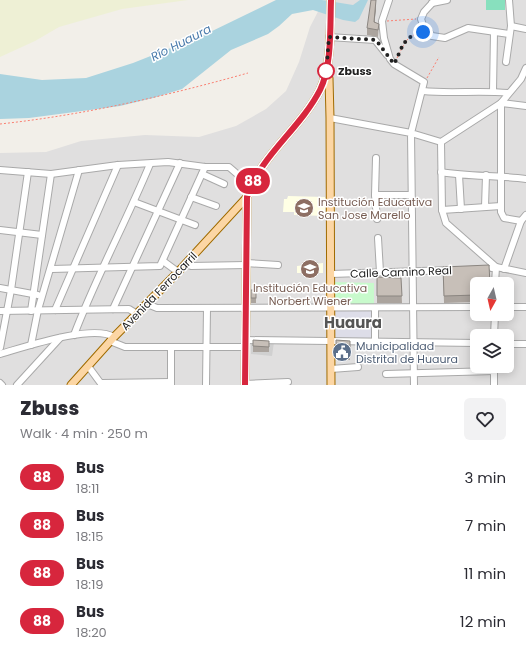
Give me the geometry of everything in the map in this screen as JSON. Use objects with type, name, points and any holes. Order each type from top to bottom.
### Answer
[{"type":"main road","points":[[245,384],[247,197],[250,186],[258,172],[309,109],[326,75],[330,34],[331,0]]},
{"type":"main road","points":[[326,75],[329,78],[330,118],[331,385]]},
{"type":"main road","name":"Avenida Ferrocarril","points":[[71,385],[112,339],[178,272],[247,197]]},
{"type":"street","points":[[388,0],[382,21],[384,38],[392,62]]},
{"type":"street","points":[[447,0],[433,2],[421,19],[432,36],[445,38],[468,28],[509,34]]},
{"type":"street","points":[[506,62],[511,26],[509,0]]},
{"type":"street","points":[[511,26],[526,29]]},
{"type":"street","points":[[494,32],[494,91]]},
{"type":"street","points":[[330,34],[376,40],[392,62],[424,82],[411,133],[410,195],[414,385]]},
{"type":"street","points":[[330,118],[411,133],[441,142],[501,103],[508,93],[523,78],[526,68]]},
{"type":"street","points":[[423,90],[438,92],[494,91],[508,93]]},
{"type":"street","points":[[501,103],[526,106]]},
{"type":"street","points":[[501,103],[501,212],[504,218],[521,221]]},
{"type":"street","points":[[441,142],[442,210],[446,223],[496,267]]},
{"type":"street","points":[[376,158],[375,195],[377,219]]},
{"type":"street","points":[[0,170],[51,174],[118,165],[168,162],[205,167],[229,168],[250,186]]},
{"type":"street","points":[[113,309],[180,163]]},
{"type":"street","points":[[74,335],[84,309],[150,164]]},
{"type":"street","points":[[56,310],[72,268],[118,165]]},
{"type":"street","points":[[52,268],[158,266],[163,260],[205,167]]},
{"type":"street","points":[[31,345],[38,310],[52,268],[79,170]]},
{"type":"street","points":[[0,348],[3,311],[11,290],[28,172]]},
{"type":"street","points":[[441,172],[460,175],[501,175],[526,179]]},
{"type":"street","points":[[31,311],[51,174]]},
{"type":"street","points":[[202,174],[224,184]]},
{"type":"street","points":[[460,175],[461,209]]},
{"type":"street","points":[[485,207],[486,175]]},
{"type":"street","points":[[375,195],[410,195]]},
{"type":"street","points":[[191,197],[216,206]]},
{"type":"street","points":[[134,202],[196,225]]},
{"type":"street","points":[[442,210],[501,206]]},
{"type":"street","points":[[504,269],[521,221],[526,215]]},
{"type":"street","points":[[0,230],[42,235]]},
{"type":"street","points":[[378,238],[380,272]]},
{"type":"street","points":[[163,260],[178,272]]},
{"type":"street","points":[[185,264],[190,266],[246,264],[278,265]]},
{"type":"street","points":[[495,277],[496,267]]},
{"type":"street","points":[[483,269],[496,267],[526,273]]},
{"type":"street","name":"Calle Camino Real","points":[[331,274],[459,270]]},
{"type":"street","points":[[0,288],[43,296]]},
{"type":"street","points":[[147,304],[157,308],[470,307]]},
{"type":"street","points":[[514,307],[526,307]]},
{"type":"street","points":[[206,385],[207,308]]},
{"type":"street","points":[[375,308],[375,342]]},
{"type":"street","points":[[3,311],[113,309],[129,310],[137,314]]},
{"type":"street","points":[[0,354],[60,338],[101,332],[107,333],[112,339],[125,347],[206,347],[245,343],[331,341],[470,343]]},
{"type":"street","points":[[17,385],[60,338]]},
{"type":"street","points":[[514,344],[526,344]]},
{"type":"street","points":[[88,366],[102,384],[171,384],[171,347]]},
{"type":"street","points":[[331,369],[358,367]]},
{"type":"street","points":[[386,374],[470,370]]},
{"type":"street","points":[[494,373],[494,385]]},
{"type":"street","points":[[245,384],[288,382]]},
{"type":"path","points":[[382,21],[421,19]]},
{"type":"path","points":[[392,62],[407,38],[411,35],[423,32]]},
{"type":"path","points":[[424,82],[439,57]]},
{"type":"path","points":[[0,124],[90,111],[186,90],[248,73]]},
{"type":"shaded area","points":[[0,0],[188,0],[122,9],[59,27],[35,41],[0,57]]},
{"type":"shaded area","points":[[324,0],[526,0],[526,385],[0,385],[0,153],[46,152],[81,141],[145,135],[199,137],[236,126],[266,109],[286,91],[299,62],[310,27]]},
{"type":"shaded area","name":"Institución Educativa San Jose Marello","points":[[288,196],[325,197],[325,216],[294,215],[294,212],[283,212],[284,199],[287,199]]},
{"type":"shaded area","name":"Institución Educativa Norbert Wiener","points":[[323,263],[323,273],[297,273],[297,266]]},
{"type":"shaded area","points":[[336,310],[370,310],[372,312],[372,336],[369,338],[337,338],[334,335],[334,313]]},
{"type":"shaded area","points":[[251,342],[274,342],[272,356],[251,354]]},
{"type":"green space","points":[[486,0],[505,0],[505,10],[486,10]]},
{"type":"green space","points":[[334,282],[374,283],[374,305],[334,305]]},
{"type":"water","points":[[276,0],[322,0],[353,5],[360,0],[368,0],[359,19],[355,22],[343,20],[313,10],[292,14],[268,34],[231,50],[182,89],[120,106],[29,118],[0,119],[0,74],[42,80],[86,78],[133,63],[206,34]]},
{"type":"building","points":[[371,0],[376,0],[374,22],[379,24],[378,30],[367,28]]},
{"type":"building","points":[[489,265],[490,277],[470,277],[470,295],[444,296],[443,267]]},
{"type":"building","points":[[377,277],[401,278],[402,296],[377,296]]},
{"type":"building","points":[[251,290],[256,290],[256,298],[251,298]]},
{"type":"building","points":[[253,340],[269,341],[269,347],[253,346]]},
{"type":"building","points":[[336,340],[350,341],[350,354],[336,354]]},
{"type":"bus line","name":"88","points":[[245,385],[247,197],[250,186],[258,172],[309,109],[326,75],[331,0]]},
{"type":"place","name":"Zbuss","points":[[326,71]]},
{"type":"place","name":"Institución Educativa San Jose Marello","points":[[304,208]]},
{"type":"place","name":"Institución Educativa Norbert Wiener","points":[[310,269]]},
{"type":"place","name":"Municipalidad Distrital de Huaura","points":[[342,352]]},
{"type":"district","name":"Huaura","points":[[353,323]]},
{"type":"route","points":[[326,71],[326,75],[329,37],[376,40],[394,64],[407,38],[411,35],[423,32]]},
{"type":"water label","name":"Río Huaura","points":[[181,43]]}]
